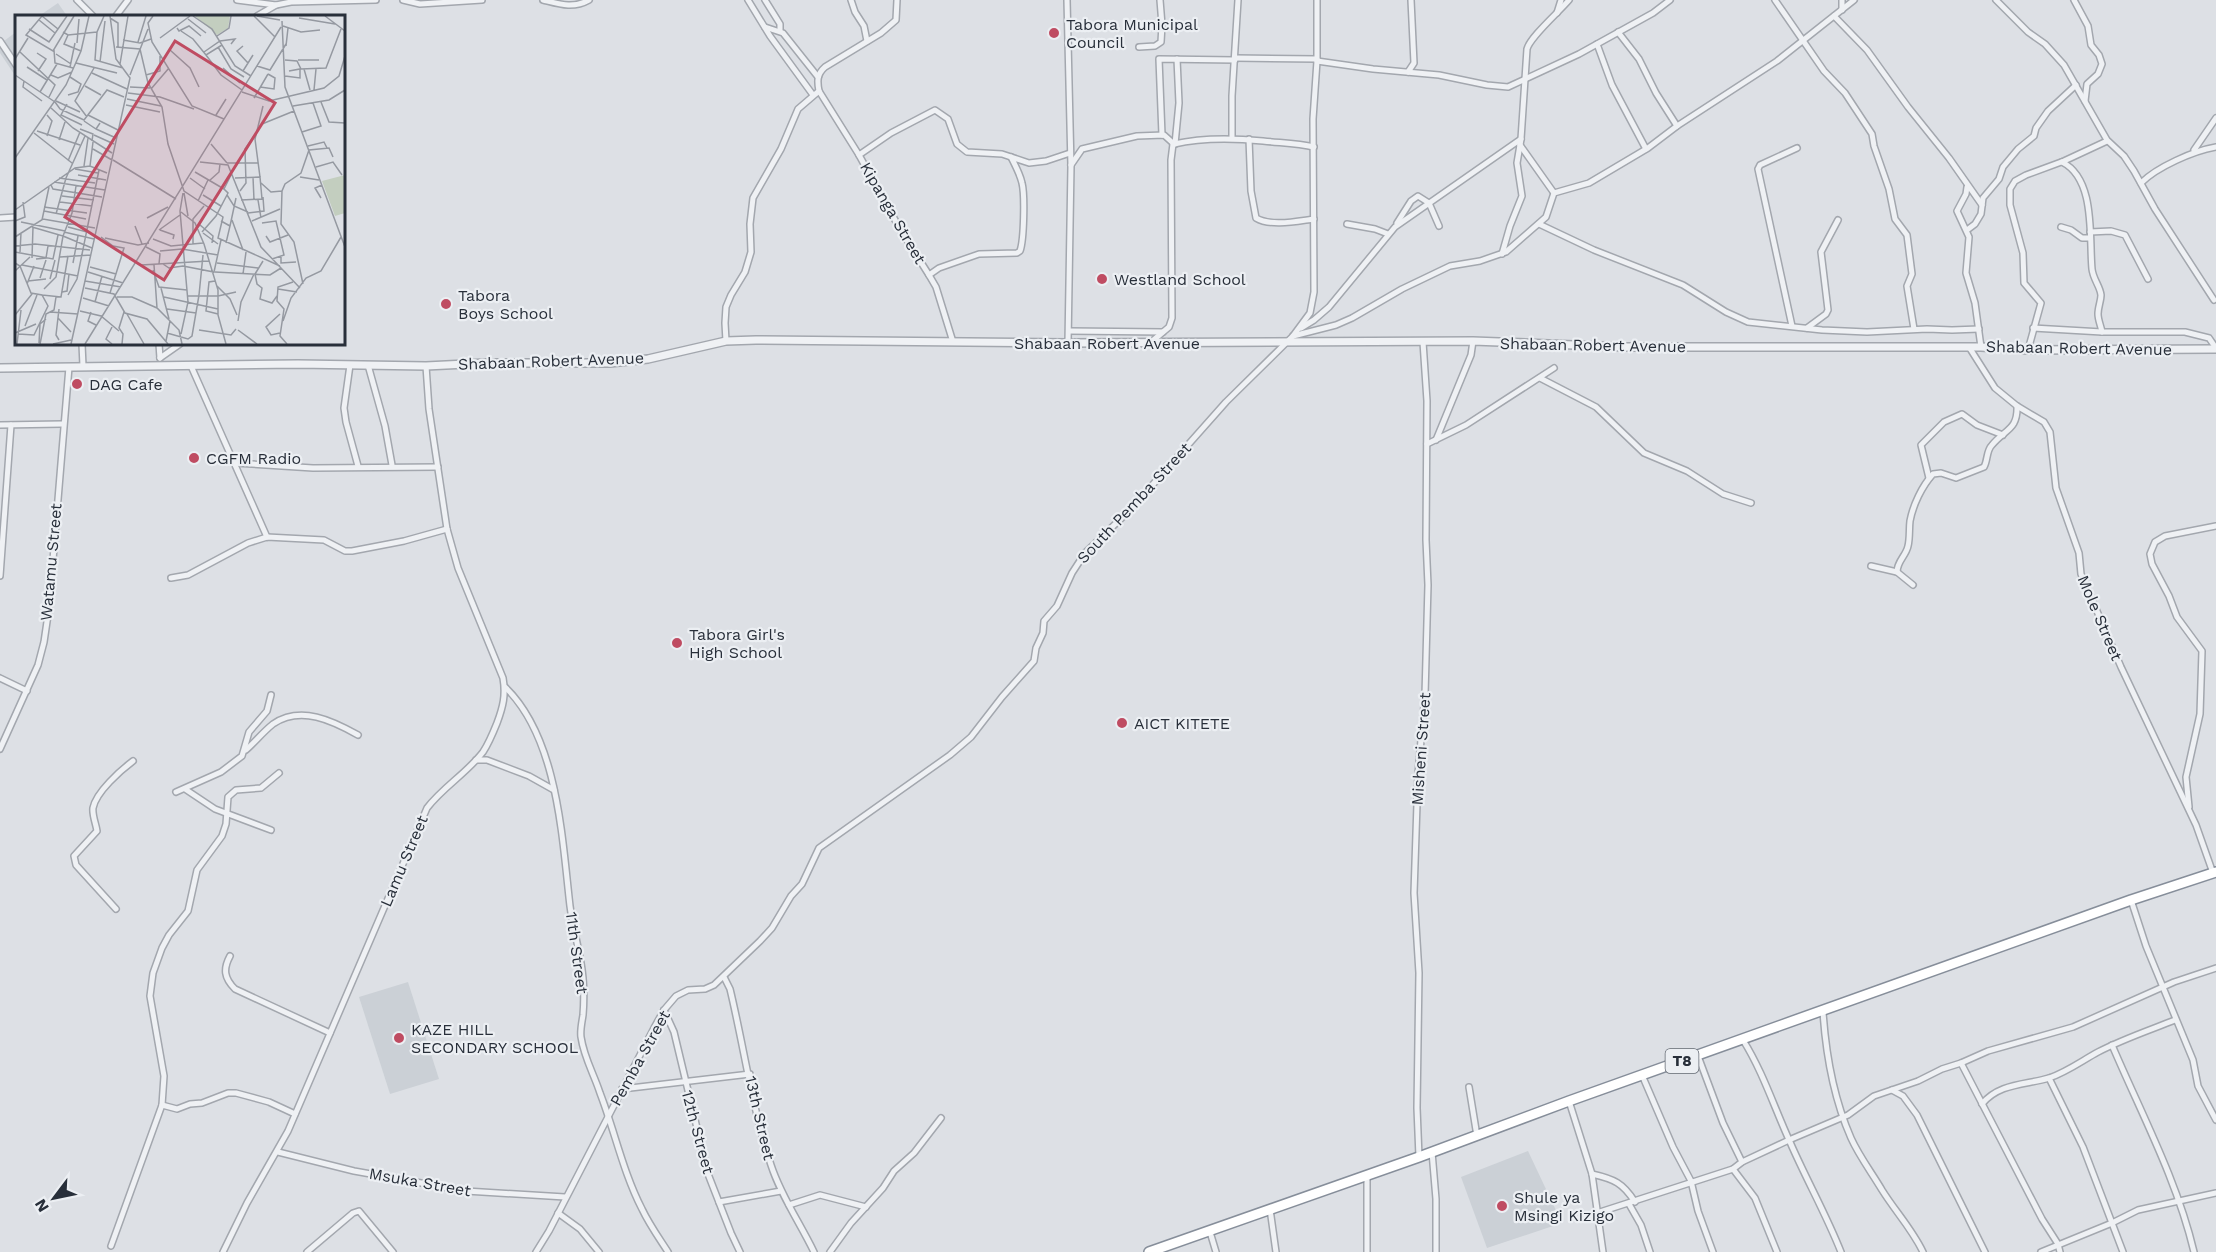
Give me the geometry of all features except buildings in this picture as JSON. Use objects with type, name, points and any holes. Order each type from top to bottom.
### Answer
[{"type":"highway","name":"T8","points":[[1149,1252],[1478,1136],[1569,1101],[2131,900],[2214,873]]},
{"type":"street","points":[[77,0],[92,15]]},
{"type":"street","points":[[117,15],[128,0]]},
{"type":"street","points":[[237,0],[276,6]]},
{"type":"street","points":[[259,15],[276,6],[296,2],[376,0]]},
{"type":"street","points":[[403,0],[420,4],[482,0]]},
{"type":"street","points":[[543,0],[571,6],[590,0]]},
{"type":"street","points":[[748,0],[813,95]]},
{"type":"street","points":[[765,0],[780,24],[780,31]]},
{"type":"street","points":[[851,0],[864,26],[867,41]]},
{"type":"street","points":[[765,27],[780,31],[818,77],[825,67],[896,20],[897,0]]},
{"type":"street","points":[[1067,0],[1071,166],[1068,343]]},
{"type":"street","points":[[1139,47],[1160,44],[1162,25],[1160,0]]},
{"type":"street","points":[[1232,137],[1232,88],[1238,0]]},
{"type":"street","points":[[1298,330],[1307,318],[1312,305],[1313,119],[1317,60],[1317,0]]},
{"type":"street","points":[[1408,72],[1414,63],[1411,0]]},
{"type":"street","points":[[1555,16],[1561,0]]},
{"type":"street","points":[[1502,254],[1522,196],[1517,170],[1528,44],[1569,0]]},
{"type":"street","points":[[1162,135],[1158,61],[1163,58],[1317,60],[1439,75],[1504,87],[1597,44],[1659,9],[1670,0]]},
{"type":"street","points":[[1775,0],[1824,71],[1845,93],[1872,134],[1889,189],[1895,219],[1907,235],[1912,274],[1907,286],[1914,329]]},
{"type":"street","points":[[1842,0],[1842,10]]},
{"type":"street","points":[[1293,336],[1336,325],[1352,318],[1402,289],[1450,266],[1480,261],[1502,254],[1539,224],[1550,210],[1551,196],[1554,193],[1589,183],[1646,149],[1768,67],[1854,0]]},
{"type":"street","points":[[1996,0],[2024,28],[2058,56],[2107,141],[2124,156],[2214,300]]},
{"type":"street","points":[[2074,0],[2088,26],[2091,45],[2099,55],[2102,64],[2098,74],[2086,84],[2085,103]]},
{"type":"street","points":[[1834,16],[1868,50],[1982,205]]},
{"type":"street","points":[[1618,32],[1639,59],[1656,93],[1677,126]]},
{"type":"street","points":[[0,42],[15,63]]},
{"type":"street","points":[[1597,44],[1612,85],[1646,149]]},
{"type":"street","points":[[1150,343],[1169,327],[1172,318],[1171,160],[1179,103],[1177,59]]},
{"type":"street","name":"Kipanga Street","points":[[818,77],[819,91],[936,287],[953,342]]},
{"type":"street","points":[[1967,230],[1975,224],[1982,211],[1983,198],[1999,179],[2001,170],[2009,159],[2034,136],[2036,128],[2048,111],[2076,85]]},
{"type":"street","points":[[726,341],[724,323],[726,307],[730,296],[746,272],[751,252],[750,224],[753,198],[781,149],[798,109],[819,91]]},
{"type":"street","points":[[859,155],[891,133],[935,110],[948,119],[957,144],[963,150],[1011,156],[1034,163],[1070,153]]},
{"type":"street","points":[[2193,152],[2216,118]]},
{"type":"street","points":[[1071,166],[1084,148],[1137,136],[1166,135],[1174,144]]},
{"type":"street","points":[[1174,144],[1191,140],[1232,137],[1314,147]]},
{"type":"street","points":[[1249,140],[1251,191],[1256,218],[1275,222],[1314,219]]},
{"type":"street","points":[[2028,350],[2032,328],[2041,303],[2024,282],[2023,253],[2009,194],[2013,183],[2107,141]]},
{"type":"street","points":[[1520,142],[1554,193]]},
{"type":"street","points":[[1298,330],[1329,308],[1395,227],[1520,142]]},
{"type":"street","points":[[2141,183],[2154,172],[2193,152],[2216,147]]},
{"type":"street","points":[[1792,326],[1758,169],[1760,165],[1797,148]]},
{"type":"street","points":[[929,275],[939,268],[979,254],[1020,251],[1023,236],[1023,188],[1011,156]]},
{"type":"street","points":[[2062,162],[2074,169],[2082,183],[2089,208],[2092,271],[2101,296],[2098,316],[2102,332]]},
{"type":"street","points":[[1967,187],[1957,211],[1967,230],[1969,244],[1966,273],[1981,347]]},
{"type":"street","points":[[1395,227],[1414,198],[1420,196],[1429,203],[1439,226]]},
{"type":"street","points":[[0,218],[15,217]]},
{"type":"street","points":[[1807,328],[1828,310],[1821,252],[1838,220]]},
{"type":"street","points":[[1347,224],[1388,234]]},
{"type":"street","points":[[1539,224],[1594,250],[1683,285],[1738,319],[1807,328],[1867,332],[1979,329]]},
{"type":"street","points":[[2061,227],[2071,230],[2082,238],[2111,231],[2125,236],[2148,279]]},
{"type":"street","points":[[2032,328],[2102,332],[2185,332],[2209,338],[2216,349]]},
{"type":"street","name":"South Pemba Street","points":[[940,761],[971,737],[1002,697],[1034,662],[1036,648],[1043,633],[1044,621],[1057,606],[1072,573],[1085,553],[1132,507],[1226,402],[1298,330]]},
{"type":"street","points":[[1069,331],[1164,332]]},
{"type":"street","name":"Shabaan Robert Avenue","points":[[0,368],[160,362],[191,366],[552,364],[648,359],[726,341],[1287,343],[1473,341],[1624,347],[2216,349]]},
{"type":"street","points":[[1436,440],[1471,355],[1473,341]]},
{"type":"street","name":"Misheni Street","points":[[1419,1157],[1417,1108],[1419,973],[1414,893],[1418,774],[1427,655],[1427,444],[1423,342]]},
{"type":"street","points":[[82,345],[83,366]]},
{"type":"street","points":[[159,345],[160,362]]},
{"type":"street","points":[[160,362],[179,345]]},
{"type":"street","name":"Mole Street","points":[[1969,347],[1995,388],[2017,406],[2040,419],[2050,432],[2055,488],[2079,553],[2081,574],[2121,667],[2196,825],[2214,873]]},
{"type":"street","points":[[350,365],[344,408],[358,466]]},
{"type":"street","points":[[368,365],[385,426],[392,465]]},
{"type":"street","points":[[191,366],[267,537]]},
{"type":"street","name":"Lamu Street","points":[[223,1252],[247,1203],[278,1152],[427,808],[444,788],[476,760],[488,743],[504,704],[505,687],[496,658],[458,568],[447,530],[429,409],[426,366]]},
{"type":"street","name":"Watamu Street","points":[[0,749],[2,737],[27,691],[41,654],[49,608],[62,424],[69,367]]},
{"type":"street","points":[[1427,444],[1466,425],[1554,368]]},
{"type":"street","points":[[1540,378],[1596,407],[1644,453],[1687,471],[1723,494],[1750,503]]},
{"type":"street","points":[[1897,572],[1897,565],[1906,553],[1909,543],[1910,522],[1914,509],[1928,480],[1934,474],[1941,473],[1956,478],[1984,467],[1989,448],[2016,421],[2017,406]]},
{"type":"street","points":[[1928,480],[1929,473],[1920,445],[1944,422],[1962,414],[1977,426],[2003,435]]},
{"type":"street","points":[[0,425],[62,424]]},
{"type":"street","points":[[0,576],[11,425]]},
{"type":"street","points":[[235,463],[278,467],[392,465],[438,467]]},
{"type":"street","points":[[2190,815],[2186,777],[2200,714],[2202,651],[2177,617],[2152,564],[2150,554],[2155,542],[2165,536],[2216,526]]},
{"type":"street","points":[[171,578],[188,575],[248,543],[267,537],[324,540],[345,551],[352,551],[447,530]]},
{"type":"street","points":[[1871,566],[1897,572],[1913,585]]},
{"type":"street","points":[[0,678],[27,691]]},
{"type":"street","name":"11th Street","points":[[505,687],[515,697],[538,736],[554,790],[569,887],[570,908],[583,978],[581,1038],[591,1073],[615,1131],[621,1158],[641,1208],[668,1252]]},
{"type":"street","points":[[244,752],[249,732],[267,711],[271,695]]},
{"type":"street","points":[[176,792],[234,764],[278,721],[314,716],[325,718],[358,735]]},
{"type":"street","points":[[476,760],[487,760],[529,776],[554,790]]},
{"type":"street","points":[[117,909],[75,865],[74,856],[97,831],[93,814],[94,804],[116,775],[133,761]]},
{"type":"street","name":"Pemba Street","points":[[538,1251],[664,1010],[679,994],[688,990],[709,987],[724,977],[772,928],[806,878],[819,848],[940,761]]},
{"type":"street","points":[[111,1246],[162,1106],[164,1076],[150,996],[153,973],[169,935],[188,911],[197,870],[222,836],[226,824],[228,797],[233,791],[261,788],[279,773]]},
{"type":"street","points":[[185,789],[206,804],[226,814],[271,830]]},
{"type":"street","points":[[2131,900],[2146,946],[2193,1060],[2198,1086],[2216,1120]]},
{"type":"street","points":[[230,956],[225,971],[227,979],[235,989],[330,1033]]},
{"type":"street","points":[[1597,1213],[1733,1169],[1742,1162],[1789,1140],[1844,1118],[1865,1101],[1926,1078],[1942,1068],[2007,1045],[2073,1027],[2164,987],[2216,968]]},
{"type":"street","name":"13th Street","points":[[724,977],[730,989],[765,1143],[781,1191],[814,1252]]},
{"type":"street","name":"12th Street","points":[[664,1010],[674,1032],[708,1174],[740,1252]]},
{"type":"street","points":[[1823,1012],[1826,1056],[1834,1092],[1854,1145],[1892,1205],[1913,1233],[1923,1252]]},
{"type":"street","points":[[1982,1104],[1988,1097],[2000,1090],[2049,1078],[2112,1045],[2175,1020]]},
{"type":"street","points":[[1743,1040],[1765,1080],[1789,1140],[1815,1191],[1841,1252]]},
{"type":"street","points":[[2112,1045],[2179,1201],[2189,1227],[2194,1252]]},
{"type":"street","points":[[1698,1056],[1723,1123],[1742,1162]]},
{"type":"street","points":[[1960,1063],[2042,1219],[2058,1244],[2060,1252]]},
{"type":"street","points":[[622,1089],[750,1074]]},
{"type":"street","points":[[1642,1075],[1673,1147],[1691,1181],[1698,1211],[1713,1252]]},
{"type":"street","points":[[2049,1078],[2083,1147],[2123,1252]]},
{"type":"street","points":[[1469,1087],[1478,1136]]},
{"type":"street","points":[[1892,1090],[1903,1096],[1917,1115],[1985,1252]]},
{"type":"street","points":[[162,1106],[177,1109],[190,1104],[212,1101],[228,1093],[236,1093],[268,1102],[295,1114]]},
{"type":"street","points":[[1569,1101],[1592,1174],[1603,1252]]},
{"type":"street","points":[[830,1252],[941,1118]]},
{"type":"street","name":"Msuka Street","points":[[278,1152],[354,1171],[466,1191],[565,1197]]},
{"type":"street","points":[[1432,1152],[1436,1199],[1436,1252]]},
{"type":"street","points":[[1733,1169],[1755,1198],[1777,1252]]},
{"type":"street","points":[[1367,1174],[1367,1252]]},
{"type":"street","points":[[1592,1174],[1624,1185],[1650,1252]]},
{"type":"street","points":[[719,1202],[781,1191]]},
{"type":"street","points":[[2041,1252],[2138,1210],[2216,1193]]},
{"type":"street","points":[[789,1205],[820,1195],[866,1207]]},
{"type":"street","points":[[1270,1209],[1276,1252]]},
{"type":"street","points":[[307,1252],[356,1211],[366,1217],[393,1252]]},
{"type":"street","points":[[558,1213],[580,1229],[599,1252]]},
{"type":"street","points":[[1210,1232],[1216,1252]]},
{"type":"shaded area","points":[[58,3],[66,15],[40,15]]},
{"type":"shaded area","points":[[15,33],[15,76],[0,53],[0,44]]},
{"type":"shaded area","name":"KAZE HILL SECONDARY SCHOOL","points":[[408,982],[439,1079],[390,1094],[359,997]]},
{"type":"shaded area","points":[[1528,1151],[1562,1223],[1487,1248],[1461,1177]]},
{"type":"place","name":"Tabora Municipal Council","points":[[1054,33]]},
{"type":"place","name":"Westland School","points":[[1102,279]]},
{"type":"place","name":"Tabora Boys School","points":[[446,304]]},
{"type":"place","name":"DAG Cafe","points":[[77,384]]},
{"type":"place","name":"CGFM Radio","points":[[194,458]]},
{"type":"place","name":"Tabora Girl's High School","points":[[677,643]]},
{"type":"place","name":"AICT KITETE","points":[[1122,723]]},
{"type":"place","name":"KAZE HILL SECONDARY SCHOOL","points":[[399,1038]]},
{"type":"place","name":"Shule ya Msingi Kizigo","points":[[1502,1206]]}]
